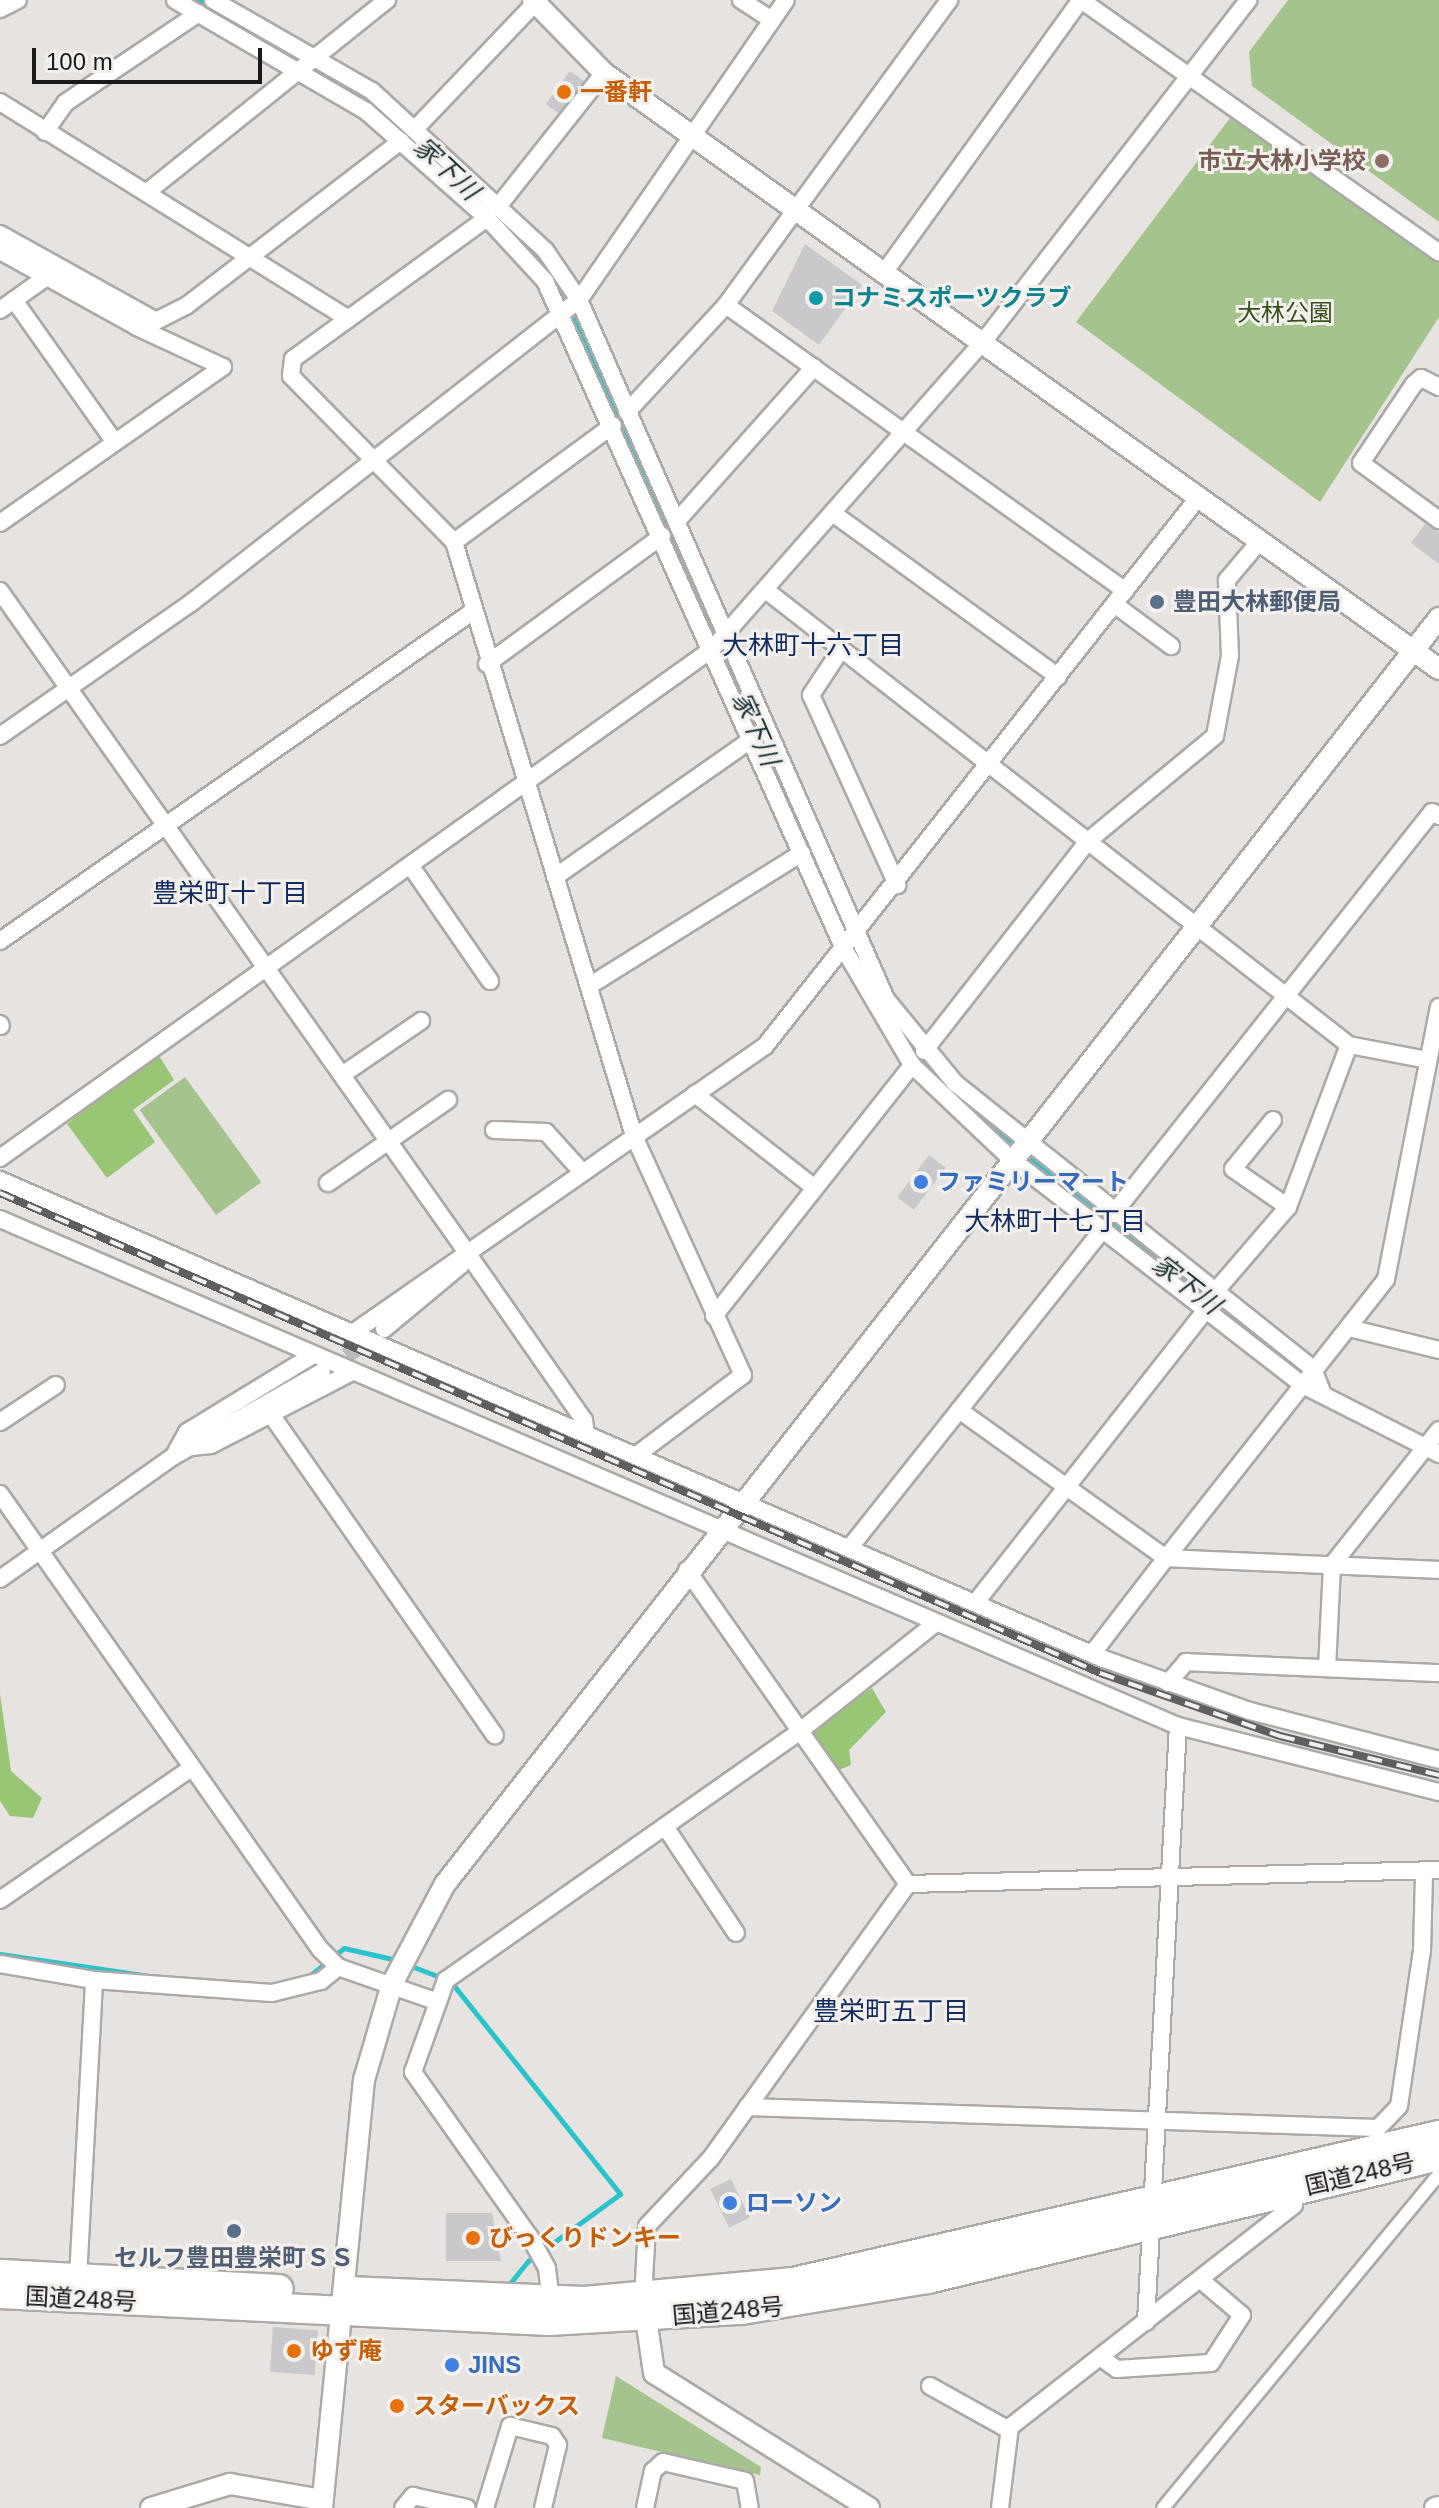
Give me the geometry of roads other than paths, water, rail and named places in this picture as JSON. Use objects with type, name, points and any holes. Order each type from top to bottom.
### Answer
[{"type":"highway","name":"国道248号","points":[[0,2294],[644,2309],[873,2291],[1154,2211],[1367,2140],[1439,2135]]},
{"type":"highway","name":"国道248号","points":[[1154,2211],[1293,2189],[1439,2156]]},
{"type":"highway","name":"国道248号","points":[[0,2274],[340,2300],[551,2301],[644,2309]]},
{"type":"street","points":[[0,9],[18,0]]},
{"type":"street","points":[[175,0],[301,69],[401,141],[525,256],[563,312],[802,853],[912,1065],[1108,1221],[1214,1293],[1313,1369],[1321,1389]]},
{"type":"street","points":[[213,0],[317,57],[416,128],[500,204],[579,300],[726,635],[849,943],[924,1051],[1016,1150]]},
{"type":"street","points":[[357,0],[370,14]]},
{"type":"street","points":[[146,193],[387,0]]},
{"type":"street","points":[[741,0],[772,20]]},
{"type":"street","points":[[0,736],[66,691],[379,460],[579,300],[786,0]]},
{"type":"street","points":[[627,412],[726,305],[949,0]]},
{"type":"street","points":[[886,270],[1081,0],[1439,253]]},
{"type":"street","points":[[0,1158],[712,649],[834,514],[901,430],[983,342],[1248,0]]},
{"type":"street","points":[[416,128],[534,1],[604,73],[795,210],[886,270],[1439,669]]},
{"type":"street","points":[[45,132],[65,103],[199,13]]},
{"type":"street","points":[[500,204],[604,73]]},
{"type":"street","points":[[2,107],[348,319]]},
{"type":"street","points":[[0,251],[45,278],[141,322],[166,319],[401,141]]},
{"type":"street","points":[[487,218],[293,359],[289,371],[379,460],[454,542],[487,664],[634,1136],[743,1375],[635,1456]]},
{"type":"street","points":[[0,234],[141,322],[223,367],[0,523]]},
{"type":"street","points":[[45,278],[7,305],[114,441]]},
{"type":"street","points":[[726,305],[901,430],[1119,597],[1171,646]]},
{"type":"street","points":[[677,521],[814,367]]},
{"type":"street","points":[[1439,387],[1421,378],[1414,384],[1361,463],[1439,520]]},
{"type":"street","points":[[454,542],[613,425]]},
{"type":"street","points":[[354,1332],[765,1046],[897,885],[1198,498]]},
{"type":"street","points":[[834,514],[1058,677]]},
{"type":"street","points":[[487,664],[662,536]]},
{"type":"street","points":[[924,1051],[1088,841],[1215,736],[1230,656],[1227,580],[1260,541]]},
{"type":"street","points":[[0,591],[66,691],[167,824],[265,969],[390,1141],[584,1420],[586,1435]]},
{"type":"street","points":[[767,591],[1283,997],[1349,1045],[1428,1060]]},
{"type":"street","points":[[0,941],[472,612]]},
{"type":"street","points":[[151,2508],[230,2484],[323,2504],[340,2300],[364,2080],[392,1984],[445,1884],[741,1499],[1192,924],[1439,618]]},
{"type":"street","points":[[840,651],[811,695],[897,885]]},
{"type":"street","points":[[555,877],[752,739]]},
{"type":"street","points":[[851,1546],[1432,812],[1439,816]]},
{"type":"street","points":[[589,986],[802,853]]},
{"type":"street","points":[[410,865],[490,981]]},
{"type":"street","points":[[1092,1654],[1386,1279],[1439,1007]]},
{"type":"street","points":[[342,1075],[421,1021]]},
{"type":"street","points":[[1214,1293],[1288,1207],[1349,1045]]},
{"type":"street","points":[[714,1316],[912,1065]]},
{"type":"street","points":[[695,1094],[815,1188]]},
{"type":"street","points":[[328,1183],[448,1100]]},
{"type":"street","points":[[1273,1120],[1233,1169],[1288,1207]]},
{"type":"street","points":[[494,1130],[546,1132],[583,1173]]},
{"type":"street","points":[[0,1180],[586,1435],[851,1546],[1092,1654],[1168,1683],[1439,1760]]},
{"type":"street","points":[[0,1219],[1178,1726],[1439,1792]]},
{"type":"street","points":[[1108,1221],[1206,1310],[1303,1385],[1321,1389],[1432,1450]]},
{"type":"street","points":[[384,1329],[468,1254]]},
{"type":"street","points":[[976,1602],[1065,1485],[1206,1310]]},
{"type":"street","points":[[1349,1328],[1439,1350]]},
{"type":"street","points":[[180,1452],[187,1432],[313,1355]]},
{"type":"street","points":[[0,1579],[180,1452],[322,1372]]},
{"type":"street","points":[[180,1452],[211,1445],[352,1372]]},
{"type":"street","points":[[0,1422],[56,1385]]},
{"type":"street","points":[[959,1410],[1166,1558],[1439,1570]]},
{"type":"street","points":[[270,1413],[495,1735]]},
{"type":"street","points":[[1327,1668],[1332,1565],[1432,1450],[1439,1430]]},
{"type":"street","points":[[0,1494],[191,1768],[338,1967],[435,2001]]},
{"type":"street","points":[[687,1570],[908,1884]]},
{"type":"street","points":[[551,2301],[547,2268],[529,2236],[413,2072],[435,2001],[458,1967],[666,1828],[800,1731],[936,1623]]},
{"type":"street","points":[[1168,1683],[1186,1662],[1439,1673]]},
{"type":"street","points":[[1146,2322],[1154,2211],[1167,1880],[1178,1726]]},
{"type":"street","points":[[0,1900],[191,1768]]},
{"type":"street","points":[[666,1828],[736,1933]]},
{"type":"street","points":[[747,2107],[1156,2124],[1367,2140],[1387,2124],[1399,2106],[1432,1871],[1167,1880],[908,1884]]},
{"type":"street","points":[[857,2505],[669,2386],[651,2363],[644,2309],[647,2226],[747,2107],[908,1884]]},
{"type":"street","points":[[0,1964],[94,1980],[272,1993],[321,1981],[338,1967]]},
{"type":"street","points":[[78,2278],[94,1980]]},
{"type":"street","points":[[1163,2508],[1439,2174]]},
{"type":"street","points":[[1000,2508],[1010,2429],[1202,2281],[1294,2205],[1293,2189]]},
{"type":"street","points":[[1103,2359],[1117,2369],[1211,2363],[1242,2315],[1202,2281]]},
{"type":"street","points":[[930,2386],[1010,2429]]},
{"type":"street","points":[[485,2508],[503,2432],[510,2426],[552,2436],[558,2445],[543,2508]]},
{"type":"street","points":[[645,2508],[653,2471],[663,2462],[745,2481],[750,2508]]},
{"type":"street","points":[[403,2508],[413,2496],[467,2508]]},
{"type":"waterway","name":"家下川","points":[[195,0],[261,36]]},
{"type":"waterway","name":"家下川","points":[[311,64],[413,138]]},
{"type":"waterway","name":"家下川","points":[[500,218],[554,278],[578,321],[822,882]]},
{"type":"waterway","name":"家下川","points":[[897,1029],[990,1127],[1295,1366]]},
{"type":"waterway","points":[[308,1977],[344,1948],[397,1960]]},
{"type":"waterway","points":[[0,1954],[149,1976]]},
{"type":"waterway","points":[[406,1964],[442,1978]]},
{"type":"waterway","points":[[451,1982],[620,2194],[528,2261],[510,2283]]},
{"type":"tunnel","points":[[326,1369],[377,1335]]},
{"type":"railway","points":[[0,1193],[1100,1673],[1280,1736],[1439,1775]]},
{"type":"place","name":"一番軒","points":[[564,92]]},
{"type":"place","name":"市立大林小学校","points":[[1382,161]]},
{"type":"place","name":"コナミスポーツクラブ","points":[[816,298]]},
{"type":"place","name":"豊田大林郵便局","points":[[1157,602]]},
{"type":"place","name":"ファミリーマート","points":[[921,1182]]},
{"type":"place","name":"ローソン","points":[[730,2203]]},
{"type":"place","name":"セルフ豊田豊栄町ＳＳ","points":[[234,2231]]},
{"type":"place","name":"びっくりドンキー","points":[[473,2238]]},
{"type":"place","name":"ゆず庵","points":[[294,2351]]},
{"type":"place","name":"JINS","points":[[452,2365]]},
{"type":"place","name":"スターバックス","points":[[397,2406]]},
{"type":"district","name":"大林町十六丁目","points":[[813,646]]},
{"type":"district","name":"豊栄町十丁目","points":[[230,894]]},
{"type":"district","name":"大林町十七丁目","points":[[1055,1222]]},
{"type":"district","name":"豊栄町五丁目","points":[[891,2012]]},
{"type":"park label","name":"大林公園","points":[[1285,313]]}]
